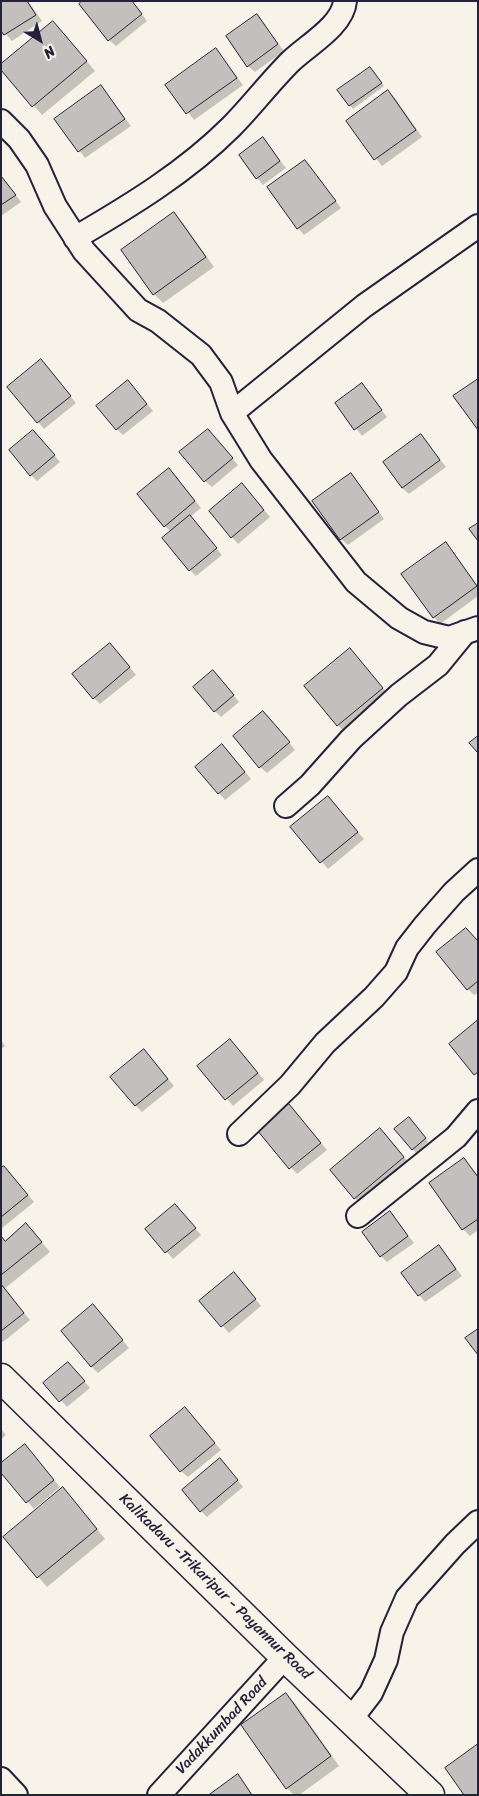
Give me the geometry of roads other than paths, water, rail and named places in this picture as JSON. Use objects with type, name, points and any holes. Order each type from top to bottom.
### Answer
[{"type":"main road","name":"Kalikadavu -Trikaripur - Payannur Road","points":[[1,1378],[285,1657],[430,1795]]},
{"type":"street","points":[[75,238],[119,213],[188,164],[229,129],[290,62],[333,25],[345,1]]},
{"type":"street","points":[[1,121],[19,139],[36,165],[55,206],[84,251],[138,310],[158,320],[201,355],[221,382],[232,413],[261,460],[356,582],[399,618],[424,632],[449,638],[472,630]]},
{"type":"street","points":[[232,413],[364,306],[478,226]]},
{"type":"street","points":[[286,806],[310,785],[351,739],[399,695],[438,665],[472,630]]},
{"type":"street","points":[[239,1134],[290,1085],[325,1043],[374,997],[396,972],[407,948],[413,940],[454,892],[478,870]]},
{"type":"street","points":[[358,1216],[456,1137],[478,1111]]},
{"type":"street","points":[[351,1720],[371,1693],[386,1660],[392,1632],[407,1598],[455,1544],[478,1522]]},
{"type":"street","name":"Vadakkumbad Road","points":[[159,1795],[285,1657]]},
{"type":"street","points":[[1,1779],[16,1795]]}]
